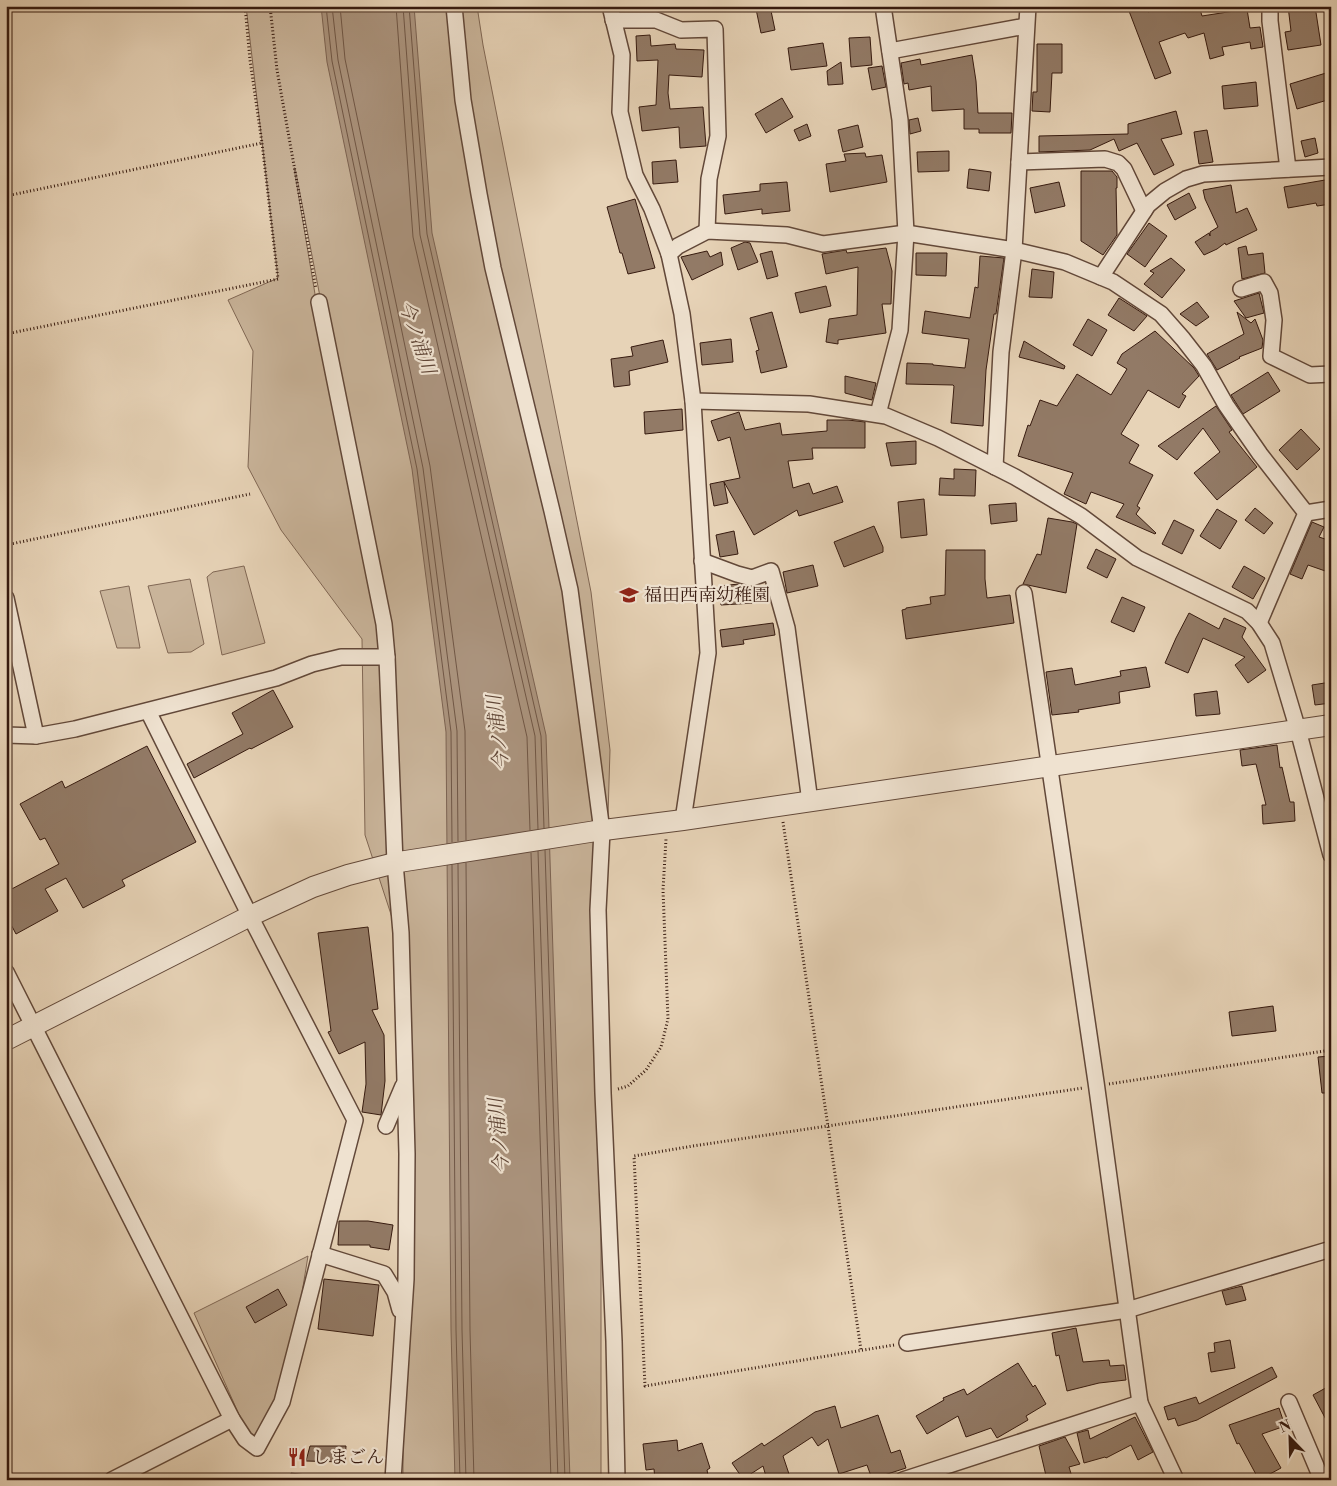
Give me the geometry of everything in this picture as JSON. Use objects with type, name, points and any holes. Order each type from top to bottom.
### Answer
[{"type":"street","points":[[454,6],[464,100],[479,194],[492,259],[570,590],[599,831],[598,910],[602,1093],[614,1341],[617,1480]]},
{"type":"street","points":[[878,414],[900,330],[906,233],[900,120],[883,6]]},
{"type":"street","points":[[995,467],[1001,352],[1014,250],[1028,6]]},
{"type":"street","points":[[1270,6],[1271,31],[1288,169]]},
{"type":"street","points":[[675,821],[708,653],[693,401],[682,314],[669,254],[652,209],[635,175],[625,136],[620,112],[622,55],[612,13],[656,20],[681,30],[715,29],[718,136],[709,179],[707,231]]},
{"type":"street","points":[[890,51],[1026,26]]},
{"type":"street","points":[[1019,162],[1105,159],[1118,163],[1124,169],[1144,211]]},
{"type":"street","points":[[1101,277],[1148,205],[1165,191],[1186,179],[1203,174],[1331,167]]},
{"type":"street","points":[[669,254],[678,246],[707,231],[787,235],[823,244],[906,233],[1014,250],[1065,262],[1113,282],[1161,314],[1183,338],[1204,366],[1226,406],[1254,446],[1306,512]]},
{"type":"street","points":[[1241,288],[1264,282],[1270,293],[1274,320],[1271,356],[1310,375],[1331,374]]},
{"type":"street","points":[[319,302],[384,624],[387,657],[402,933],[407,1154],[406,1279],[393,1480]]},
{"type":"street","points":[[693,401],[809,404],[886,416],[938,438],[995,467],[1081,516],[1137,558],[1247,611],[1259,623],[1272,644],[1298,730],[1331,855]]},
{"type":"street","points":[[1306,512],[1331,509]]},
{"type":"street","points":[[1259,623],[1306,512]]},
{"type":"street","points":[[702,561],[752,578],[771,571],[787,628],[810,802]]},
{"type":"street","points":[[1024,593],[1140,1403],[1176,1480]]},
{"type":"street","points":[[6,598],[36,736]]},
{"type":"street","points":[[6,735],[36,736],[75,730],[276,678],[312,664],[341,658],[387,657]]},
{"type":"street","points":[[6,972],[232,1419],[244,1440],[257,1448],[282,1402],[354,1120],[148,711]]},
{"type":"street","points":[[6,1040],[250,916],[313,887],[397,863],[599,831],[810,802],[1331,725]]},
{"type":"street","points":[[386,1126],[405,1082]]},
{"type":"street","points":[[907,1343],[1127,1310],[1331,1249]]},
{"type":"street","points":[[320,1254],[384,1274],[395,1292],[403,1320]]},
{"type":"street","points":[[1289,1402],[1322,1480]]},
{"type":"street","points":[[903,1480],[1140,1403]]},
{"type":"street","points":[[112,1480],[232,1419]]},
{"type":"path","points":[[6,334],[278,279],[262,142],[250,60],[245,6]]},
{"type":"path","points":[[270,6],[277,70],[319,302]]},
{"type":"path","points":[[6,196],[262,142]]},
{"type":"path","points":[[6,545],[250,494]]},
{"type":"path","points":[[780,806],[861,1350]]},
{"type":"path","points":[[602,1093],[628,1086],[646,1070],[660,1047],[668,1019],[663,890],[675,821]]},
{"type":"path","points":[[907,1343],[645,1386],[634,1156],[1331,1050]]},
{"type":"shaded area","points":[[246,6],[477,6],[483,45],[591,592],[610,750],[601,1045],[601,1480],[403,1480],[402,948],[365,835],[362,639],[281,530],[248,467],[253,351],[228,300],[278,278]],"holes":[[[295,168],[322,307],[317,306]]]},
{"type":"shaded area","points":[[244,566],[265,643],[222,655],[207,577],[213,572]]},
{"type":"shaded area","points":[[190,579],[204,644],[191,652],[168,653],[148,586]]},
{"type":"shaded area","points":[[129,586],[140,648],[117,648],[100,591]]},
{"type":"shaded area","points":[[308,1256],[288,1379],[252,1444],[194,1313]]},
{"type":"water","name":"今ノ浦川","points":[[321,6],[414,6],[432,233],[546,735],[570,1480],[455,1480],[451,1330],[446,732],[412,469],[327,62]]},
{"type":"water","points":[[291,1473],[345,1480],[291,1480]]},
{"type":"building","points":[[770,6],[775,30],[761,33],[756,9]]},
{"type":"building","points":[[1146,6],[1148,12],[1166,6],[1199,6],[1202,16],[1247,9],[1250,28],[1260,27],[1263,47],[1251,49],[1250,42],[1222,47],[1224,55],[1210,59],[1204,33],[1188,38],[1185,33],[1159,42],[1171,73],[1155,79],[1129,11]]},
{"type":"building","points":[[1288,6],[1315,6],[1321,45],[1288,50],[1285,32],[1291,31]]},
{"type":"building","points":[[650,35],[651,46],[675,44],[676,49],[704,50],[702,77],[669,75],[668,93],[670,109],[703,107],[706,146],[680,148],[679,127],[642,131],[639,107],[656,105],[658,60],[637,61],[636,36]]},
{"type":"building","points":[[870,37],[872,65],[851,67],[849,38]]},
{"type":"building","points":[[823,43],[827,66],[791,70],[788,48]]},
{"type":"building","points":[[1037,44],[1062,44],[1062,73],[1052,73],[1050,112],[1032,111],[1033,92],[1037,92]]},
{"type":"building","points":[[972,55],[978,113],[1012,113],[1011,133],[979,133],[979,129],[964,129],[964,109],[932,111],[931,86],[909,90],[908,83],[904,84],[901,63],[920,59],[921,65]]},
{"type":"building","points":[[841,62],[843,84],[828,85],[827,71]]},
{"type":"building","points":[[882,66],[886,87],[872,90],[868,68]]},
{"type":"building","points":[[1326,73],[1331,90],[1331,99],[1297,109],[1290,84]]},
{"type":"building","points":[[1256,82],[1258,106],[1224,109],[1222,86]]},
{"type":"building","points":[[782,98],[793,117],[766,133],[755,114]]},
{"type":"building","points":[[1176,111],[1182,134],[1161,139],[1174,165],[1154,175],[1137,143],[1119,151],[1114,139],[1090,150],[1039,152],[1039,136],[1128,134],[1128,124]]},
{"type":"building","points":[[918,118],[921,131],[910,134],[909,120]]},
{"type":"building","points":[[807,124],[811,136],[799,141],[794,130]]},
{"type":"building","points":[[858,125],[863,147],[843,152],[838,130]]},
{"type":"building","points":[[1207,130],[1213,162],[1199,164],[1194,132]]},
{"type":"building","points":[[1315,138],[1318,153],[1305,157],[1301,141]]},
{"type":"building","points":[[949,151],[949,171],[918,172],[917,152]]},
{"type":"building","points":[[865,153],[866,157],[882,155],[887,182],[830,192],[826,164],[846,161],[844,154]]},
{"type":"building","points":[[676,160],[678,182],[653,184],[652,162]]},
{"type":"building","points":[[969,169],[991,172],[989,191],[967,188]]},
{"type":"building","points":[[1081,171],[1112,171],[1117,177],[1117,235],[1103,255],[1081,241]]},
{"type":"building","points":[[1331,179],[1331,204],[1317,206],[1316,203],[1288,208],[1284,187]]},
{"type":"building","points":[[787,182],[790,211],[762,214],[762,209],[725,214],[723,195],[760,191],[760,184]]},
{"type":"building","points":[[1059,182],[1065,206],[1035,213],[1030,188]]},
{"type":"building","points":[[1231,185],[1236,213],[1247,208],[1257,230],[1226,245],[1225,243],[1204,255],[1195,242],[1209,233],[1210,236],[1210,232],[1218,227],[1205,199],[1203,190]]},
{"type":"building","points":[[1189,193],[1196,208],[1175,220],[1167,205]]},
{"type":"building","points":[[635,199],[655,268],[628,274],[607,207]]},
{"type":"building","points":[[1149,223],[1167,236],[1145,267],[1127,254]]},
{"type":"building","points":[[745,242],[750,243],[758,262],[738,270],[731,248]]},
{"type":"building","points":[[1246,246],[1248,255],[1263,253],[1265,273],[1242,279],[1238,248]]},
{"type":"building","points":[[886,248],[892,271],[891,304],[882,304],[886,333],[838,340],[838,344],[826,342],[829,319],[857,315],[858,267],[826,274],[822,254],[846,250],[847,253]]},
{"type":"building","points":[[707,251],[710,257],[721,252],[723,265],[692,280],[681,257]]},
{"type":"building","points":[[772,251],[778,276],[767,279],[760,254]]},
{"type":"building","points":[[916,253],[947,253],[946,276],[916,275]]},
{"type":"building","points":[[980,256],[1004,258],[986,370],[983,426],[951,423],[953,385],[906,384],[907,363],[965,368],[969,339],[922,333],[925,311],[970,318],[975,287],[978,288]]},
{"type":"building","points":[[1171,258],[1185,270],[1162,298],[1144,284],[1154,273],[1150,271]]},
{"type":"building","points":[[1032,269],[1054,272],[1052,298],[1029,297]]},
{"type":"building","points":[[826,286],[831,306],[800,313],[795,293]]},
{"type":"building","points":[[1259,293],[1264,313],[1246,318],[1234,301]]},
{"type":"building","points":[[1119,298],[1147,316],[1134,331],[1108,315]]},
{"type":"building","points":[[1197,302],[1209,317],[1196,326],[1180,314]]},
{"type":"building","points":[[772,312],[787,367],[761,373],[756,351],[759,350],[750,318]]},
{"type":"building","points":[[1237,312],[1251,323],[1255,319],[1263,340],[1262,348],[1239,357],[1217,370],[1207,354],[1244,334]]},
{"type":"building","points":[[1088,319],[1107,330],[1092,356],[1073,345]]},
{"type":"building","points":[[1155,331],[1194,368],[1199,376],[1182,394],[1186,396],[1179,408],[1148,390],[1121,434],[1139,445],[1129,463],[1153,475],[1137,506],[1140,508],[1136,514],[1155,534],[1116,517],[1124,504],[1091,492],[1086,504],[1064,494],[1073,473],[1018,456],[1028,425],[1030,426],[1040,400],[1057,406],[1077,374],[1111,395],[1127,369],[1117,363],[1122,354]]},
{"type":"building","points":[[731,339],[733,362],[702,365],[700,343]]},
{"type":"building","points":[[663,340],[668,362],[629,371],[630,385],[614,387],[611,359],[633,356],[631,347]]},
{"type":"building","points":[[1024,341],[1065,366],[1064,369],[1019,357]]},
{"type":"building","points":[[1268,372],[1280,391],[1243,414],[1231,395]]},
{"type":"building","points":[[845,376],[876,383],[872,400],[845,393]]},
{"type":"building","points":[[1216,406],[1232,430],[1229,432],[1257,467],[1217,500],[1194,473],[1220,452],[1203,428],[1177,460],[1158,446]]},
{"type":"building","points":[[682,409],[683,430],[645,434],[644,412]]},
{"type":"building","points":[[739,412],[745,430],[780,423],[782,435],[827,431],[827,420],[865,422],[865,448],[812,448],[813,459],[788,461],[793,488],[809,483],[813,494],[837,486],[843,502],[799,516],[797,510],[754,535],[724,482],[728,503],[714,506],[710,484],[740,478],[730,437],[718,441],[711,421]]},
{"type":"building","points":[[1301,429],[1320,449],[1297,470],[1279,450]]},
{"type":"building","points":[[916,441],[916,464],[891,466],[886,443]]},
{"type":"building","points":[[954,469],[976,470],[975,496],[939,495],[940,478],[954,479]]},
{"type":"building","points":[[924,499],[927,535],[901,538],[898,502]]},
{"type":"building","points":[[1016,503],[1017,521],[991,524],[989,505]]},
{"type":"building","points":[[1255,508],[1273,523],[1264,534],[1245,520]]},
{"type":"building","points":[[1217,509],[1237,521],[1220,549],[1200,536]]},
{"type":"building","points":[[1048,518],[1077,524],[1066,593],[1023,584],[1037,554],[1041,555]]},
{"type":"building","points":[[1174,520],[1194,530],[1182,554],[1162,544]]},
{"type":"building","points":[[1312,522],[1324,527],[1319,537],[1331,541],[1331,573],[1308,565],[1302,579],[1290,574]]},
{"type":"building","points":[[874,526],[883,547],[883,552],[844,567],[834,542]]},
{"type":"building","points":[[734,531],[738,554],[720,557],[716,535]]},
{"type":"building","points":[[1096,549],[1116,559],[1107,578],[1087,568]]},
{"type":"building","points":[[946,550],[985,550],[987,598],[1010,595],[1014,623],[906,639],[902,610],[931,604],[930,597],[945,595]]},
{"type":"building","points":[[813,565],[818,586],[787,593],[783,572]]},
{"type":"building","points":[[1244,566],[1265,578],[1253,599],[1232,587]]},
{"type":"building","points":[[739,584],[753,587],[754,603],[721,605],[719,586]]},
{"type":"building","points":[[1122,597],[1145,607],[1134,632],[1111,622]]},
{"type":"building","points":[[1189,613],[1219,629],[1224,618],[1246,628],[1242,637],[1266,670],[1248,683],[1235,665],[1245,657],[1203,638],[1188,673],[1165,663]]},
{"type":"building","points":[[773,623],[775,635],[743,640],[744,644],[722,647],[720,630]]},
{"type":"building","points":[[1146,667],[1150,687],[1119,692],[1120,703],[1078,710],[1079,712],[1052,715],[1046,672],[1072,668],[1075,685],[1121,676],[1120,671]]},
{"type":"building","points":[[1331,682],[1331,703],[1315,705],[1312,685]]},
{"type":"building","points":[[273,690],[293,727],[194,778],[187,764],[243,734],[232,713]]},
{"type":"building","points":[[1217,691],[1220,714],[1196,716],[1194,694]]},
{"type":"building","points":[[1277,745],[1280,768],[1282,767],[1290,802],[1294,802],[1295,821],[1263,824],[1262,805],[1266,805],[1256,764],[1242,766],[1240,750]]},
{"type":"building","points":[[147,746],[196,842],[122,880],[125,886],[83,908],[66,878],[45,889],[58,911],[16,934],[6,915],[6,892],[59,864],[45,838],[40,840],[20,804],[62,781],[65,788]]},
{"type":"building","points":[[368,927],[378,1009],[372,1010],[384,1035],[385,1081],[381,1115],[362,1112],[366,1084],[365,1042],[339,1054],[328,1032],[331,1031],[318,933]]},
{"type":"building","points":[[1273,1006],[1276,1031],[1232,1036],[1229,1012]]},
{"type":"building","points":[[1331,1056],[1331,1093],[1322,1093],[1318,1057]]},
{"type":"building","points":[[339,1221],[368,1221],[393,1225],[389,1250],[370,1247],[370,1245],[338,1245]]},
{"type":"building","points":[[324,1279],[379,1285],[373,1336],[318,1329]]},
{"type":"building","points":[[1242,1286],[1246,1300],[1226,1305],[1222,1291]]},
{"type":"building","points":[[278,1289],[287,1305],[255,1323],[246,1307]]},
{"type":"building","points":[[1076,1328],[1083,1362],[1109,1360],[1110,1366],[1124,1365],[1126,1380],[1099,1383],[1067,1391],[1059,1355],[1056,1356],[1052,1333]]},
{"type":"building","points":[[1230,1340],[1235,1368],[1211,1372],[1208,1353],[1215,1352],[1214,1343]]},
{"type":"building","points":[[1018,1363],[1033,1387],[1035,1385],[1046,1404],[1026,1416],[1028,1420],[997,1438],[991,1428],[966,1437],[958,1416],[927,1434],[916,1416],[944,1400],[943,1398],[964,1389],[967,1395]]},
{"type":"building","points":[[1272,1367],[1277,1377],[1197,1420],[1178,1426],[1175,1418],[1168,1420],[1164,1407],[1196,1397],[1199,1404]]},
{"type":"building","points":[[1331,1385],[1331,1429],[1313,1395]]},
{"type":"building","points":[[835,1406],[841,1428],[878,1415],[891,1453],[900,1450],[906,1468],[872,1479],[867,1465],[839,1474],[828,1439],[818,1446],[812,1437],[783,1456],[791,1480],[767,1480],[763,1466],[743,1479],[732,1463],[762,1443],[764,1446],[815,1412]]},
{"type":"building","points":[[1279,1408],[1285,1426],[1262,1434],[1281,1468],[1259,1480],[1239,1443],[1237,1444],[1229,1425]]},
{"type":"building","points":[[1135,1417],[1153,1452],[1138,1460],[1131,1445],[1106,1458],[1084,1463],[1077,1433],[1088,1430],[1090,1439]]},
{"type":"building","points":[[1065,1437],[1080,1464],[1069,1467],[1072,1477],[1060,1480],[1047,1480],[1039,1446]]},
{"type":"building","points":[[677,1440],[678,1451],[702,1443],[710,1468],[707,1470],[709,1480],[655,1480],[654,1469],[646,1470],[643,1444]]},
{"type":"building","points":[[310,1446],[346,1446],[345,1462],[306,1461]]},
{"type":"place","name":"福田西南幼稚園","points":[[629,595]]},
{"type":"place","name":"しまごん","points":[[297,1457]]}]
